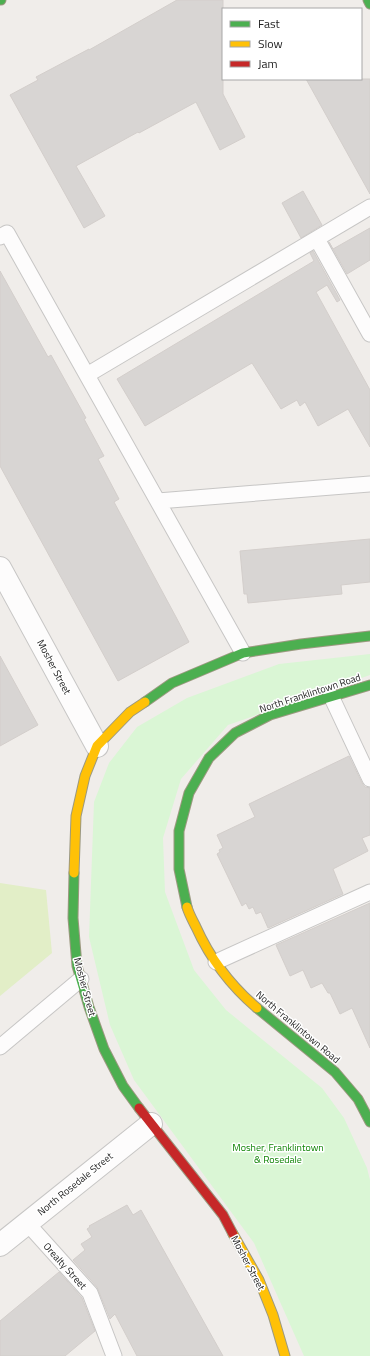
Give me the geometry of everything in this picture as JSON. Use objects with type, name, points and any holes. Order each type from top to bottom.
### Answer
[{"type":"street","points":[[368,0],[370,4]]},
{"type":"street","name":"Mosher Street","points":[[0,568],[97,746],[86,776],[76,816],[73,918],[77,966],[88,1006],[104,1049],[123,1086],[151,1124],[189,1170],[222,1215],[259,1280],[273,1315],[285,1356]]},
{"type":"street","points":[[97,746],[130,712],[172,683],[243,653],[370,636]]},
{"type":"street","name":"North Franklintown Road","points":[[370,685],[270,715],[235,733],[209,758],[189,793],[179,831],[179,869],[188,910],[204,942],[221,970],[249,1001],[364,1096],[370,1122]]},
{"type":"street","name":"North Rosedale Street","points":[[0,1245],[151,1124]]},
{"type":"lane","points":[[87,375],[370,207]]},
{"type":"lane","points":[[0,237],[7,233],[243,653]]},
{"type":"lane","points":[[317,239],[370,334]]},
{"type":"lane","points":[[158,501],[370,484]]},
{"type":"lane","points":[[331,696],[370,779]]},
{"type":"lane","points":[[216,962],[370,892]]},
{"type":"lane","points":[[0,1047],[81,979]]},
{"type":"lane","name":"Orealty Street","points":[[27,1224],[90,1293],[114,1356]]},
{"type":"green space","name":"Mosher, Franklintown & Rosedale","points":[[370,654],[370,675],[228,725],[181,779],[163,838],[165,892],[194,970],[226,1010],[322,1088],[344,1118],[367,1168],[370,1180],[370,1356],[304,1356],[254,1243],[134,1080],[110,1025],[89,937],[94,802],[109,763],[137,727],[187,698],[279,664]]},
{"type":"green space","points":[[0,883],[46,890],[52,953],[0,996]]},
{"type":"building","points":[[177,0],[223,0],[223,94],[245,137],[220,150],[196,102],[76,166],[105,216],[84,228],[10,95],[38,80],[36,77],[89,50]]},
{"type":"building","points":[[370,79],[370,194],[307,80]]},
{"type":"building","points":[[303,191],[322,225],[301,238],[282,203]]},
{"type":"building","points":[[370,228],[370,260],[347,274],[329,242],[333,249]]},
{"type":"building","points":[[313,251],[340,300],[337,302],[327,285],[316,292],[370,390],[370,447],[348,409],[318,426],[305,402],[300,406],[297,400],[281,409],[252,363],[145,426],[117,379],[314,261],[310,253]]},
{"type":"building","points":[[0,271],[48,357],[51,355],[86,418],[84,419],[104,456],[98,459],[119,499],[114,502],[189,642],[118,681],[0,466]]},
{"type":"building","points":[[370,539],[370,582],[341,585],[342,594],[248,603],[247,594],[244,594],[240,551]]},
{"type":"building","points":[[0,656],[38,725],[0,746]]},
{"type":"building","points":[[349,756],[362,783],[365,787],[370,788],[370,835],[362,838],[368,851],[333,869],[343,894],[268,928],[261,912],[256,914],[253,907],[249,909],[246,903],[242,906],[217,854],[220,852],[219,850],[223,848],[217,835],[255,817],[249,804]]},
{"type":"building","points":[[370,903],[370,1048],[352,1008],[340,1014],[330,993],[328,993],[322,983],[311,988],[303,970],[290,976],[276,945]]},
{"type":"building","points":[[127,1205],[133,1215],[141,1210],[223,1356],[137,1356],[115,1314],[110,1319],[97,1287],[73,1260],[85,1250],[81,1244],[92,1237],[87,1229],[90,1227],[89,1226]]},
{"type":"building","points":[[59,1272],[82,1298],[95,1331],[65,1356],[0,1356],[0,1321]]},
{"type":"traffic: fast","points":[[368,0],[370,4]]},
{"type":"traffic: fast","points":[[145,702],[172,683],[243,653],[301,644],[370,636]]},
{"type":"traffic: fast","points":[[187,907],[179,869],[179,831],[189,793],[209,758],[235,733],[270,715],[370,685]]},
{"type":"traffic: fast","points":[[74,873],[73,918],[77,966],[89,1007],[104,1049],[123,1086],[139,1108]]},
{"type":"traffic: fast","points":[[257,1008],[335,1072],[358,1099],[370,1122]]},
{"type":"traffic: slow","points":[[74,873],[76,816],[85,776],[97,746],[130,712],[145,702]]},
{"type":"traffic: slow","points":[[187,907],[208,950],[222,971],[238,990],[257,1008]]},
{"type":"traffic: slow","points":[[233,1234],[259,1280],[273,1315],[285,1356]]},
{"type":"traffic: jam","points":[[139,1108],[223,1215],[233,1234]]}]
